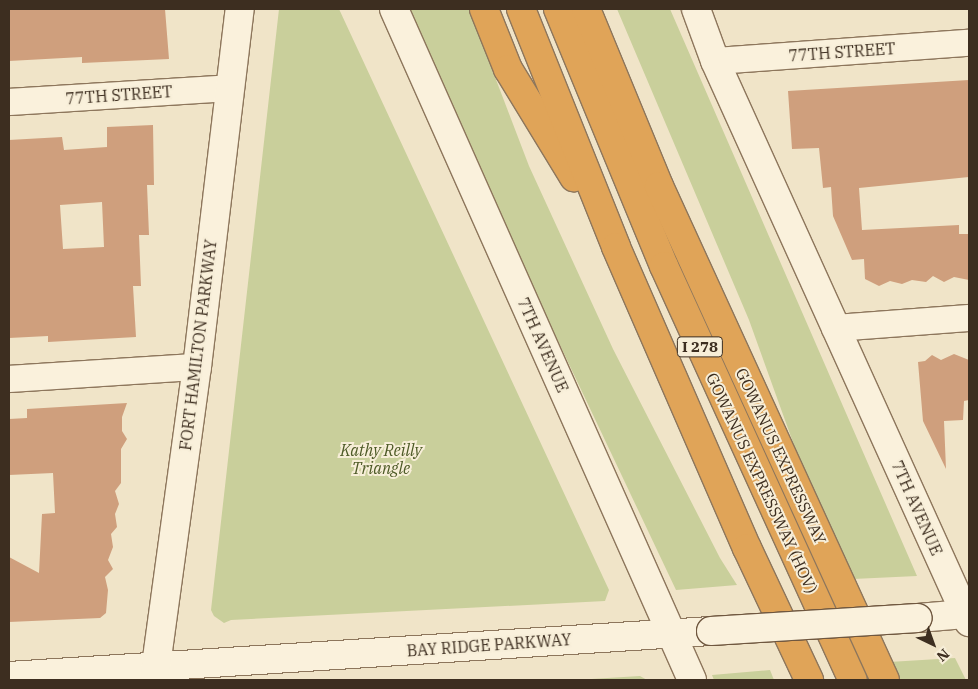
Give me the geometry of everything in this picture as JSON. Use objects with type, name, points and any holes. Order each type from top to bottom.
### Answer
[{"type":"highway","points":[[484,9],[508,69],[616,247]]},
{"type":"highway","name":"I 278","points":[[521,9],[616,247],[747,548],[809,680]]},
{"type":"highway","name":"GOWANUS EXPRESSWAY (HOV)","points":[[558,9],[687,318],[852,680]]},
{"type":"highway","name":"GOWANUS EXPRESSWAY","points":[[588,12],[683,240],[885,680]]},
{"type":"main road","name":"FORT HAMILTON PARKWAY","points":[[154,673],[197,368],[228,88],[240,9]]},
{"type":"main road","name":"7TH AVENUE","points":[[394,9],[692,680]]},
{"type":"main road","name":"7TH AVENUE","points":[[696,9],[715,61],[968,617]]},
{"type":"main road","name":"BAY RIDGE PARKWAY","points":[[9,676],[154,673],[670,633],[918,618],[968,617]]},
{"type":"street","name":"77TH STREET","points":[[715,61],[969,43]]},
{"type":"street","name":"77TH STREET","points":[[9,102],[228,88]]},
{"type":"street","points":[[835,328],[969,318]]},
{"type":"street","points":[[9,379],[197,368]]},
{"type":"green space","name":"Kathy Reilly Triangle","points":[[279,9],[339,9],[609,590],[605,601],[231,620],[224,623],[214,616],[211,610]]},
{"type":"green space","points":[[406,9],[469,9],[529,166],[613,349],[720,558],[737,585],[676,590],[540,303]]},
{"type":"green space","points":[[617,9],[670,9],[917,576],[853,579],[799,459],[749,320]]},
{"type":"green space","points":[[955,658],[966,680],[898,680],[889,662]]},
{"type":"green space","points":[[770,670],[774,680],[714,680],[712,675]]},
{"type":"green space","points":[[640,676],[647,680],[575,680]]},
{"type":"building","points":[[9,9],[165,9],[169,59],[82,63],[82,57],[9,61]]},
{"type":"building","points":[[969,80],[969,177],[859,188],[862,230],[959,225],[959,234],[969,234],[969,280],[954,277],[944,282],[933,276],[926,282],[912,280],[902,284],[890,281],[879,286],[865,279],[864,259],[852,260],[833,216],[831,187],[823,188],[819,148],[792,149],[788,91]]},
{"type":"building","points":[[153,125],[154,185],[147,185],[149,235],[139,235],[141,286],[133,286],[136,337],[48,342],[48,336],[9,338],[9,140],[62,137],[64,150],[107,147],[107,127]],"holes":[[[102,202],[104,247],[63,249],[60,205]]]},
{"type":"building","points":[[954,354],[969,360],[969,400],[964,401],[963,420],[944,421],[946,469],[923,421],[918,362],[925,361],[932,355],[941,360]]},
{"type":"building","points":[[127,403],[122,417],[122,431],[127,439],[121,449],[121,483],[115,491],[119,504],[115,514],[117,527],[111,534],[113,547],[108,560],[113,569],[105,577],[108,590],[106,613],[100,618],[9,622],[9,557],[39,573],[42,514],[55,513],[53,473],[9,475],[9,419],[27,418],[27,409]]}]
